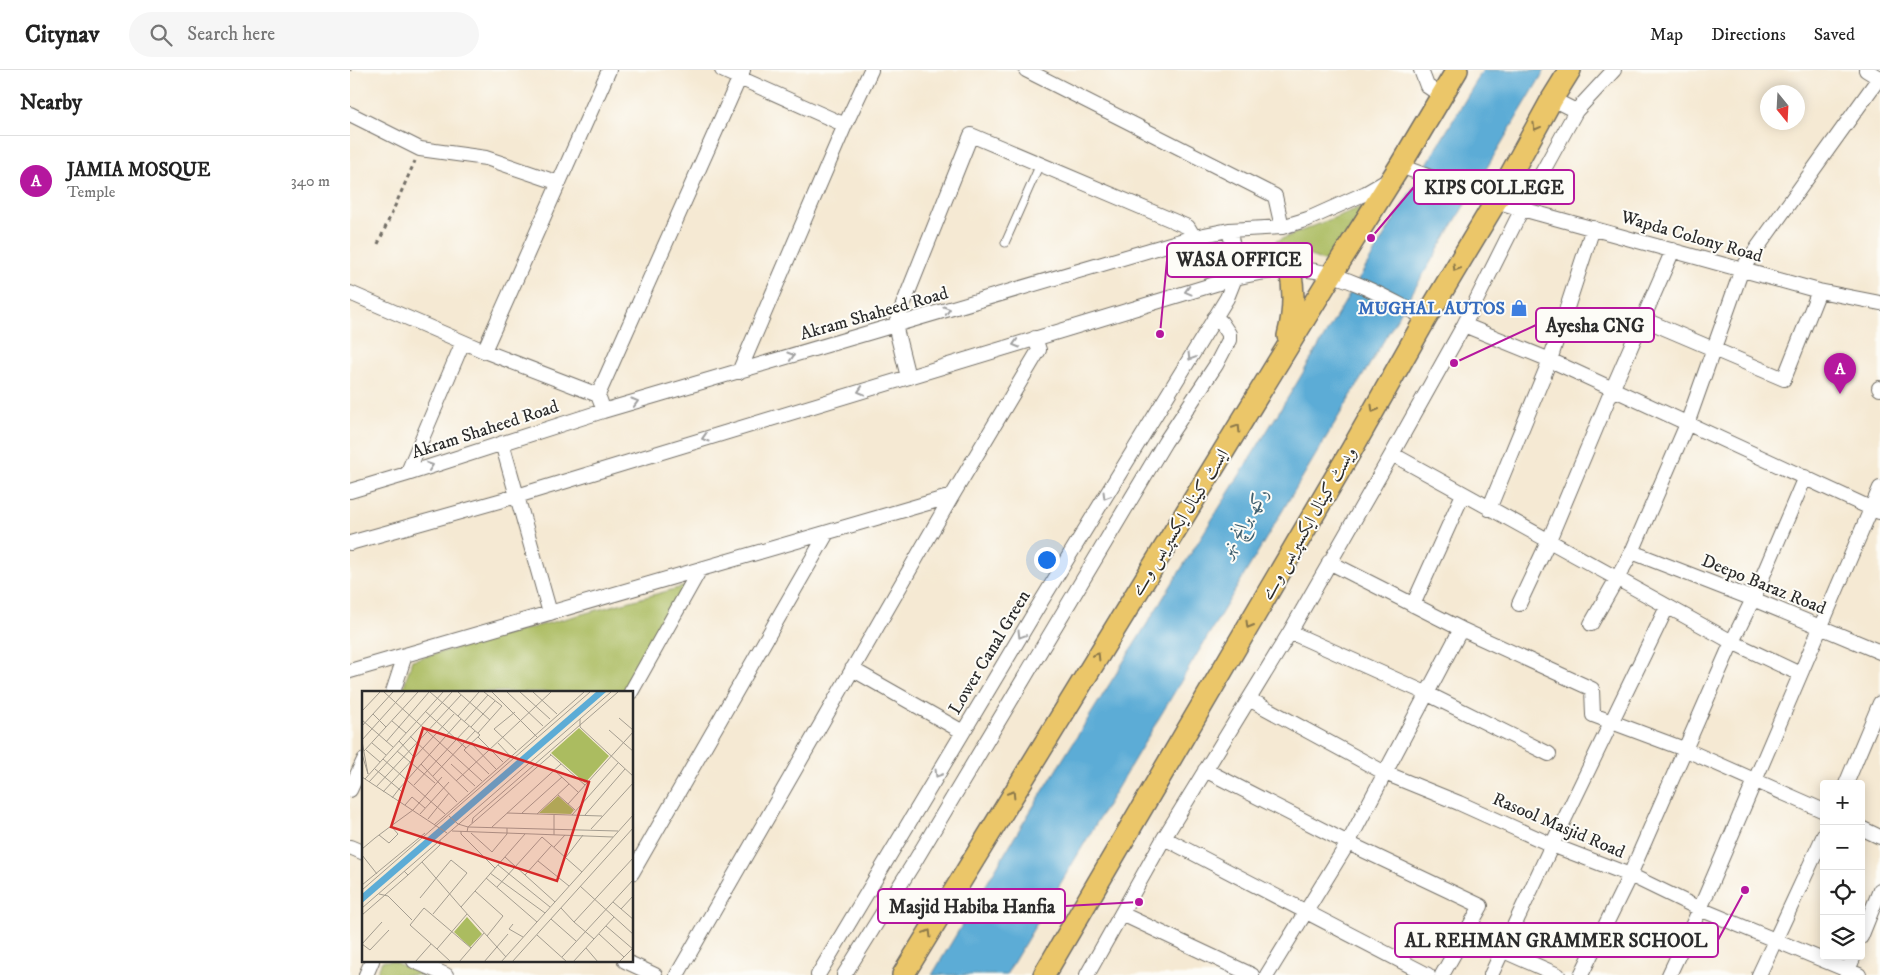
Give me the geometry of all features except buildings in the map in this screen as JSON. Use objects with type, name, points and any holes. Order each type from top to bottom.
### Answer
[{"type":"main road","name":"ایسٹ کینال ایکسپریس وے","points":[[903,975],[1264,385],[1341,278],[1407,168],[1442,96],[1457,70]]},
{"type":"main road","name":"ویسٹ کینال ایکسپریس وے","points":[[1044,975],[1352,449],[1420,315],[1488,198],[1570,70]]},
{"type":"main road","points":[[1264,385],[1285,348],[1293,319],[1294,292],[1290,270]]},
{"type":"street","points":[[484,351],[609,70]]},
{"type":"street","points":[[722,70],[741,74],[845,125]]},
{"type":"street","points":[[739,372],[845,125],[871,70]]},
{"type":"street","points":[[1026,70],[1276,196],[1282,227]]},
{"type":"street","points":[[1421,70],[1427,86],[1442,96]]},
{"type":"street","points":[[1087,975],[1164,838],[1290,632],[1392,454],[1464,325],[1522,209],[1576,111],[1614,70]]},
{"type":"street","points":[[1591,624],[1632,552],[1687,424],[1742,270],[1879,78],[1866,70]]},
{"type":"street","points":[[603,411],[598,395],[741,74]]},
{"type":"street","points":[[1552,99],[1576,111]]},
{"type":"street","points":[[350,114],[420,149],[486,158],[559,183]]},
{"type":"street","points":[[908,377],[895,326],[971,135],[1188,227],[1194,237]]},
{"type":"street","name":"Akram Shaheed Road","points":[[350,491],[603,411],[1194,237],[1229,230],[1282,227],[1314,217],[1366,193],[1407,168]]},
{"type":"street","name":"Wapda Colony Road","points":[[1407,168],[1522,209],[1819,291],[1880,303]]},
{"type":"street","points":[[1490,508],[1550,360],[1593,228]]},
{"type":"street","points":[[1229,230],[1235,254],[1235,278]]},
{"type":"street","points":[[1519,604],[1549,540],[1673,250]]},
{"type":"street","points":[[350,543],[517,496],[1235,278],[1266,272],[1314,271],[1341,278],[1420,315]]},
{"type":"street","name":"Lower Canal Green","points":[[818,975],[963,732],[1214,318],[1228,298],[1235,278]]},
{"type":"street","points":[[1643,319],[1784,379],[1819,291]]},
{"type":"street","points":[[350,293],[484,351],[598,395]]},
{"type":"street","points":[[844,975],[915,861],[1165,442],[1216,365],[1229,340],[1229,334],[1221,322],[1214,318]]},
{"type":"street","points":[[1464,325],[1550,360],[1876,511]]},
{"type":"street","points":[[677,975],[852,669],[1038,350],[1035,338]]},
{"type":"street","points":[[407,474],[463,342]]},
{"type":"street","points":[[502,443],[550,613]]},
{"type":"street","points":[[1392,454],[1549,540],[1667,608],[1732,642],[1800,674]]},
{"type":"street","points":[[1580,975],[1630,875],[1732,642],[1754,599],[1805,477]]},
{"type":"street","points":[[1669,975],[1756,780],[1820,627],[1876,511],[1880,488]]},
{"type":"street","points":[[1413,605],[1463,494]]},
{"type":"street","points":[[350,671],[952,496]]},
{"type":"street","points":[[634,869],[826,532]]},
{"type":"street","name":"Deepo Baraz Road","points":[[1632,552],[1754,599],[1880,652]]},
{"type":"street","points":[[1329,562],[1461,629],[1592,689],[1594,715],[1684,749],[1820,809]]},
{"type":"street","points":[[632,691],[700,569]]},
{"type":"street","points":[[1491,975],[1667,608]]},
{"type":"street","points":[[1267,975],[1348,843],[1461,629]]},
{"type":"street","points":[[1290,632],[1428,694],[1549,754]]},
{"type":"street","points":[[393,691],[406,655]]},
{"type":"street","points":[[852,669],[963,732]]},
{"type":"street","name":"Rasool Masjid Road","points":[[1249,700],[1385,773],[1459,803],[1552,845],[1630,875],[1700,909],[1851,973]]},
{"type":"street","points":[[1848,780],[1878,713]]},
{"type":"street","points":[[350,790],[362,764]]},
{"type":"street","points":[[1205,770],[1348,843],[1482,906],[1442,975]]},
{"type":"street","points":[[1865,830],[1880,837]]},
{"type":"street","points":[[1164,838],[1428,975]]},
{"type":"street","points":[[1759,975],[1820,844]]},
{"type":"street","points":[[350,847],[362,852]]},
{"type":"street","points":[[1865,927],[1880,890]]},
{"type":"street","points":[[1122,914],[1252,975]]},
{"type":"street","points":[[1465,934],[1558,975]]},
{"type":"street","points":[[1851,973],[1853,960]]},
{"type":"street","points":[[366,975],[372,962]]},
{"type":"street","points":[[416,962],[446,975]]},
{"type":"street","points":[[627,962],[654,975]]},
{"type":"lane","points":[[1005,243],[1040,164]]},
{"type":"path","points":[[378,244],[420,149]]},
{"type":"green space","points":[[1366,205],[1334,265],[1274,242]]},
{"type":"green space","points":[[686,586],[626,691],[402,691],[412,660]]},
{"type":"green space","points":[[382,962],[394,962],[424,975],[376,975]]},
{"type":"water","name":"رکھ برانچ نہر","points":[[1483,70],[1545,70],[1006,975],[932,975],[1020,828],[1295,386]]},
{"type":"place","name":"KIPS COLLEGE","points":[[1371,238]]},
{"type":"place","name":"MUGHAL AUTOS","points":[[1519,308]]},
{"type":"place","name":"WASA OFFICE","points":[[1160,334]]},
{"type":"place","name":"Ayesha CNG","points":[[1454,363]]},
{"type":"place","name":"JAMIA MOSQUE","points":[[1840,394]]},
{"type":"place","name":"AL REHMAN GRAMMER SCHOOL","points":[[1745,890]]},
{"type":"place","name":"Masjid Habiba Hanfia","points":[[1139,902]]}]
